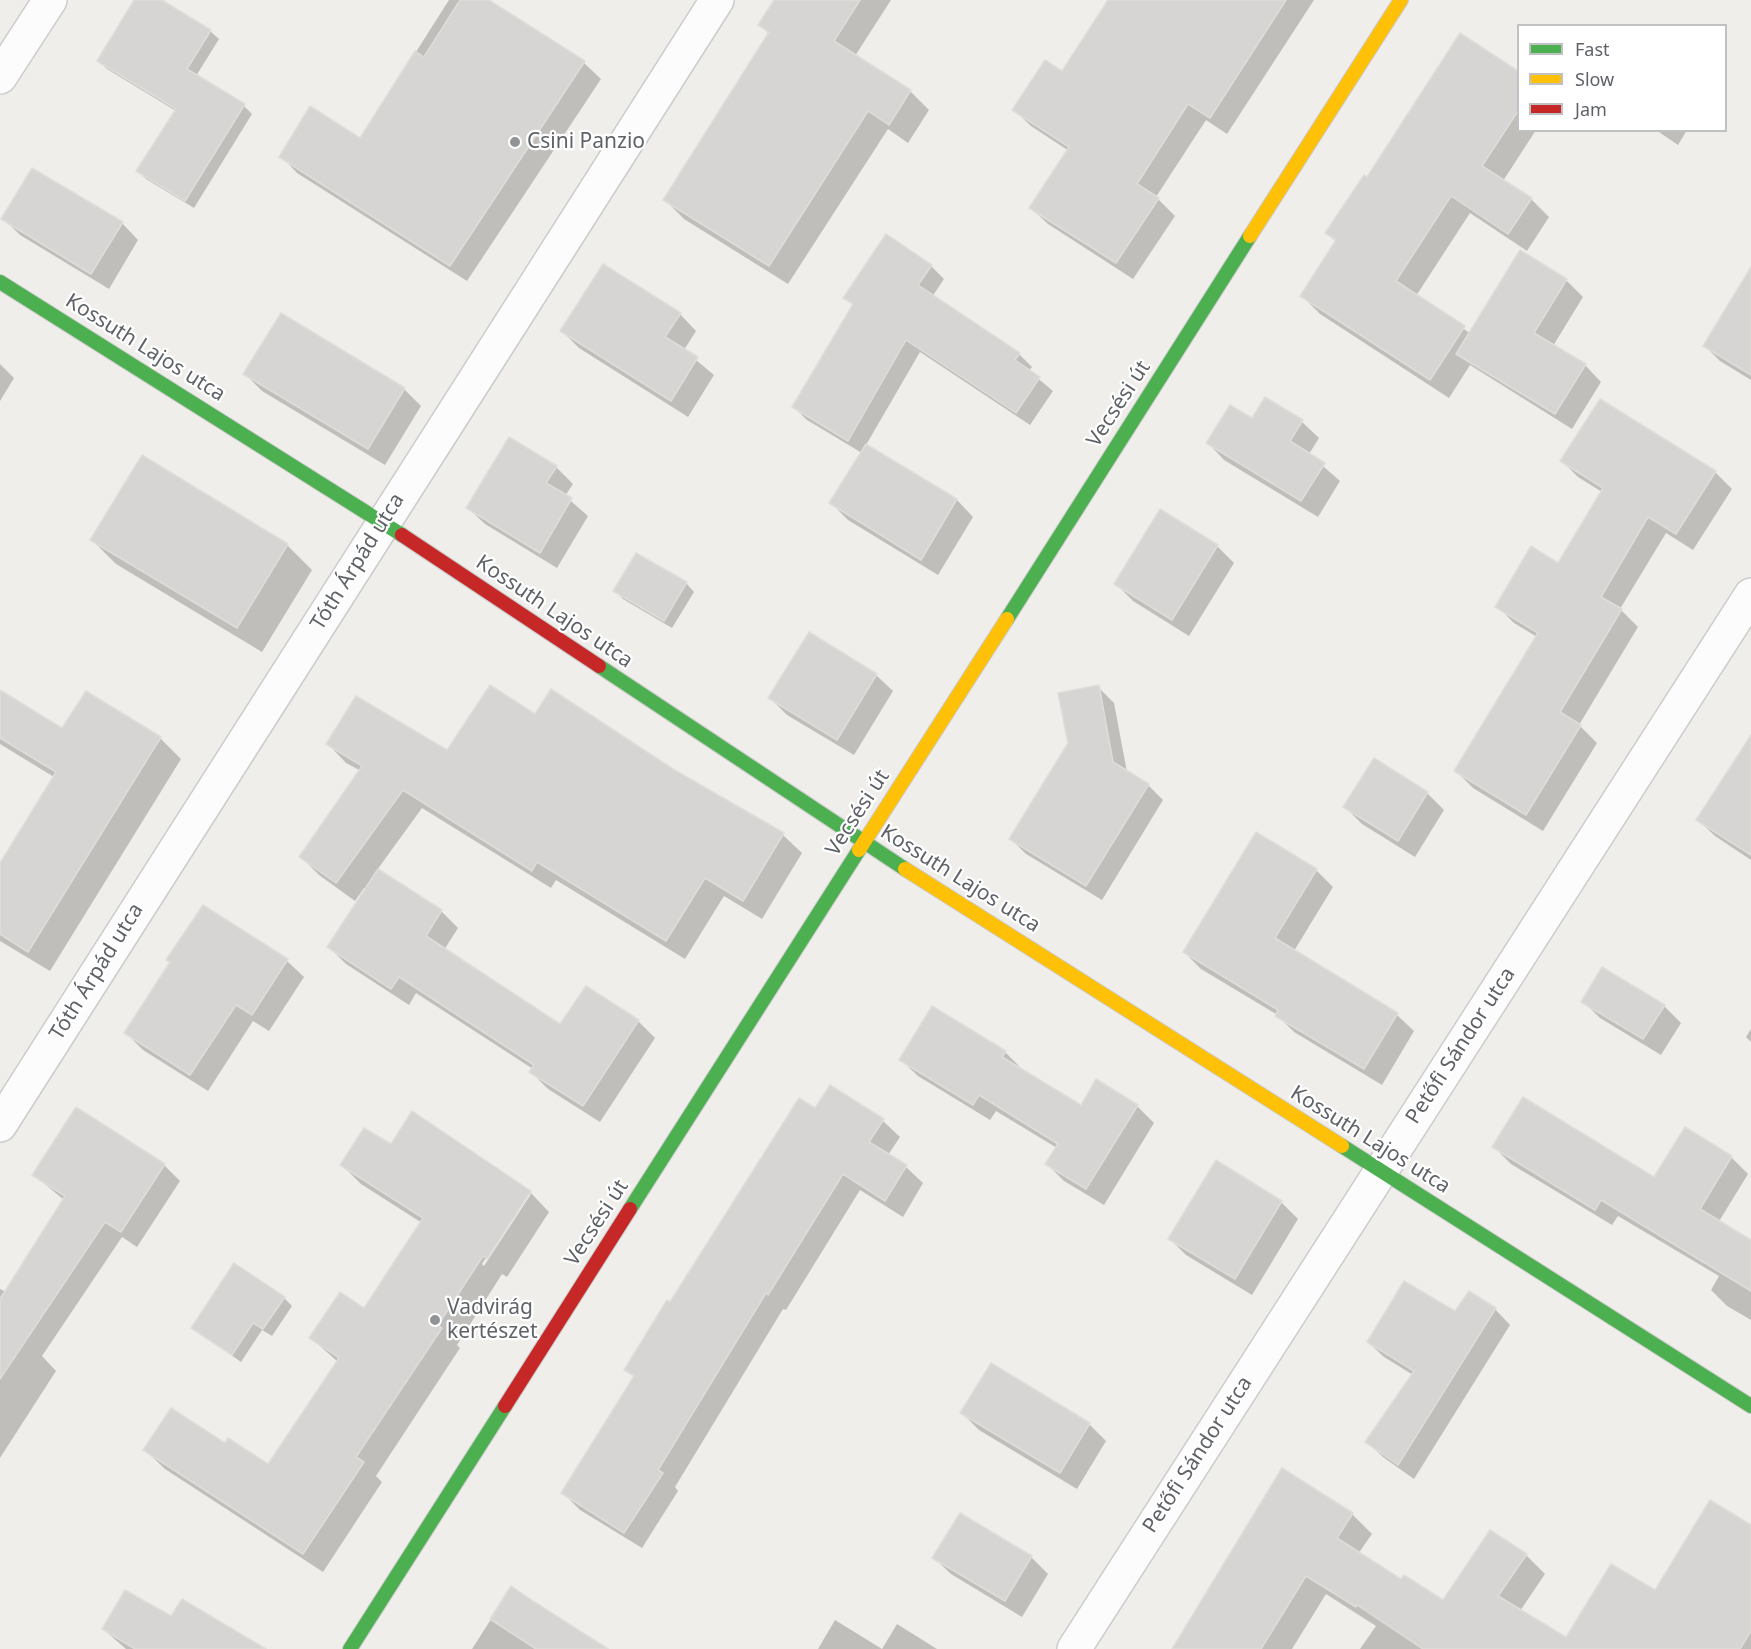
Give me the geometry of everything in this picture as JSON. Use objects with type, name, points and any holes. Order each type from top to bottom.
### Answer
[{"type":"street","points":[[0,77],[50,0]]},
{"type":"street","name":"Tóth Árpád utca","points":[[0,1125],[717,0]]},
{"type":"street","name":"Vecsési út","points":[[350,1649],[1401,0]]},
{"type":"street","name":"Kossuth Lajos utca","points":[[0,282],[383,522],[864,843],[1751,1406]]},
{"type":"street","name":"Petőfi Sándor utca","points":[[1074,1649],[1751,595]]},
{"type":"building","points":[[134,0],[162,0],[211,30],[187,69],[245,104],[185,201],[136,171],[176,109],[97,61]]},
{"type":"building","points":[[460,0],[489,0],[585,61],[450,266],[279,157],[310,106],[360,138],[415,51],[424,57]]},
{"type":"building","points":[[774,0],[860,0],[834,41],[911,90],[889,125],[868,111],[769,266],[663,200],[769,32],[758,25]]},
{"type":"building","points":[[1108,0],[1286,0],[1210,118],[1188,104],[1137,184],[1159,198],[1116,263],[1029,208],[1069,147],[1012,110],[1045,60],[1062,71]]},
{"type":"building","points":[[1460,33],[1517,70],[1517,113],[1482,166],[1532,198],[1508,234],[1451,196],[1396,281],[1465,326],[1430,380],[1300,296],[1336,240],[1325,233],[1364,175],[1367,177]]},
{"type":"building","points":[[32,168],[123,222],[91,274],[1,219]]},
{"type":"building","points":[[886,234],[932,265],[918,285],[1020,353],[1015,360],[1040,377],[1016,413],[906,340],[848,441],[792,407],[853,304],[843,298]]},
{"type":"building","points":[[1520,250],[1567,279],[1534,333],[1586,364],[1555,414],[1456,354]]},
{"type":"building","points":[[603,264],[681,313],[665,337],[698,357],[671,401],[560,331]]},
{"type":"building","points":[[1751,267],[1751,375],[1703,346]]},
{"type":"building","points":[[281,313],[405,388],[368,449],[243,374]]},
{"type":"building","points":[[1265,397],[1303,420],[1290,441],[1325,463],[1301,501],[1206,443],[1230,405],[1252,418]]},
{"type":"building","points":[[1600,399],[1716,471],[1676,534],[1648,517],[1601,597],[1622,609],[1560,712],[1581,725],[1526,815],[1454,771],[1538,633],[1495,607],[1531,546],[1558,563],[1603,488],[1560,461]]},
{"type":"building","points":[[509,437],[557,466],[546,483],[572,498],[540,553],[466,508]]},
{"type":"building","points":[[866,444],[957,499],[921,560],[829,503]]},
{"type":"building","points":[[142,455],[288,544],[237,628],[90,540]]},
{"type":"building","points":[[1160,509],[1218,545],[1172,620],[1114,584]]},
{"type":"building","points":[[636,553],[687,582],[664,621],[613,591]]},
{"type":"building","points":[[809,632],[877,674],[837,740],[768,698]]},
{"type":"building","points":[[490,685],[535,714],[551,689],[673,769],[784,833],[743,901],[705,878],[666,941],[537,862],[532,871],[403,790],[336,883],[299,857],[362,766],[326,744],[356,696],[447,750]]},
{"type":"building","points":[[1099,685],[1113,762],[1149,784],[1086,886],[1009,839],[1068,743],[1058,693]]},
{"type":"building","points":[[0,690],[62,728],[86,691],[161,737],[28,952],[0,934],[0,863],[56,772],[0,738]]},
{"type":"building","points":[[1751,735],[1751,855],[1696,820]]},
{"type":"building","points":[[1374,758],[1428,792],[1398,841],[1343,807]]},
{"type":"building","points":[[1256,832],[1317,869],[1275,938],[1398,1013],[1364,1069],[1275,1016],[1278,1010],[1183,952]]},
{"type":"building","points":[[378,869],[442,910],[426,936],[560,1024],[586,986],[639,1020],[583,1106],[529,1072],[534,1065],[399,977],[391,989],[327,947]]},
{"type":"building","points":[[203,905],[288,959],[252,1015],[236,1005],[190,1075],[124,1033],[170,962],[166,960]]},
{"type":"building","points":[[1602,967],[1665,1005],[1643,1039],[1581,1002]]},
{"type":"building","points":[[932,1006],[1006,1051],[1002,1057],[1081,1105],[1096,1079],[1138,1105],[1086,1189],[1045,1164],[1058,1144],[979,1095],[973,1105],[899,1060]]},
{"type":"building","points":[[830,1085],[884,1119],[869,1142],[907,1165],[885,1201],[843,1174],[768,1295],[766,1293],[658,1470],[663,1473],[624,1533],[561,1493],[634,1376],[624,1370],[667,1300],[670,1302],[799,1098],[815,1108]]},
{"type":"building","points":[[1523,1097],[1654,1177],[1685,1127],[1732,1156],[1700,1209],[1751,1240],[1751,1291],[1601,1200],[1595,1210],[1492,1147]]},
{"type":"building","points":[[76,1107],[165,1164],[121,1232],[105,1222],[0,1379],[0,1299],[65,1196],[32,1175]]},
{"type":"building","points":[[412,1111],[531,1191],[487,1259],[483,1256],[438,1325],[442,1328],[356,1457],[364,1462],[303,1554],[143,1450],[171,1408],[225,1443],[228,1438],[268,1464],[339,1358],[309,1338],[340,1292],[364,1308],[423,1218],[340,1165],[364,1128],[391,1144]]},
{"type":"building","points":[[1216,1160],[1282,1201],[1235,1279],[1168,1239]]},
{"type":"building","points":[[234,1263],[285,1297],[263,1329],[253,1323],[232,1355],[191,1328]]},
{"type":"building","points":[[1404,1281],[1455,1311],[1469,1291],[1496,1308],[1398,1465],[1365,1442],[1414,1371],[1367,1342]]},
{"type":"building","points":[[991,1363],[1090,1423],[1060,1473],[960,1413]]},
{"type":"building","points":[[1282,1468],[1353,1513],[1337,1538],[1401,1579],[1404,1575],[1443,1600],[1490,1530],[1527,1554],[1498,1596],[1566,1637],[1611,1564],[1655,1590],[1710,1500],[1751,1525],[1751,1631],[1740,1649],[1423,1649],[1357,1605],[1356,1607],[1306,1576],[1261,1649],[1172,1649]]},
{"type":"building","points":[[960,1513],[1032,1556],[1005,1601],[932,1558]]},
{"type":"building","points":[[511,1586],[608,1649],[536,1649],[490,1619]]},
{"type":"building","points":[[125,1590],[171,1616],[182,1599],[266,1649],[135,1649],[102,1629]]},
{"type":"traffic: fast","points":[[1007,619],[1250,236]]},
{"type":"traffic: fast","points":[[0,282],[402,535]]},
{"type":"traffic: fast","points":[[599,666],[905,869]]},
{"type":"traffic: fast","points":[[630,1209],[859,850]]},
{"type":"traffic: fast","points":[[1342,1146],[1751,1406]]},
{"type":"traffic: fast","points":[[350,1649],[505,1406]]},
{"type":"traffic: slow","points":[[1250,236],[1401,0]]},
{"type":"traffic: slow","points":[[859,850],[1007,619]]},
{"type":"traffic: slow","points":[[905,869],[1342,1146]]},
{"type":"traffic: jam","points":[[402,535],[599,666]]},
{"type":"traffic: jam","points":[[505,1406],[630,1209]]},
{"type":"place","name":"Csini Panzio","points":[[515,142]]},
{"type":"place","name":"Vadvirág kertészet","points":[[435,1320]]}]
